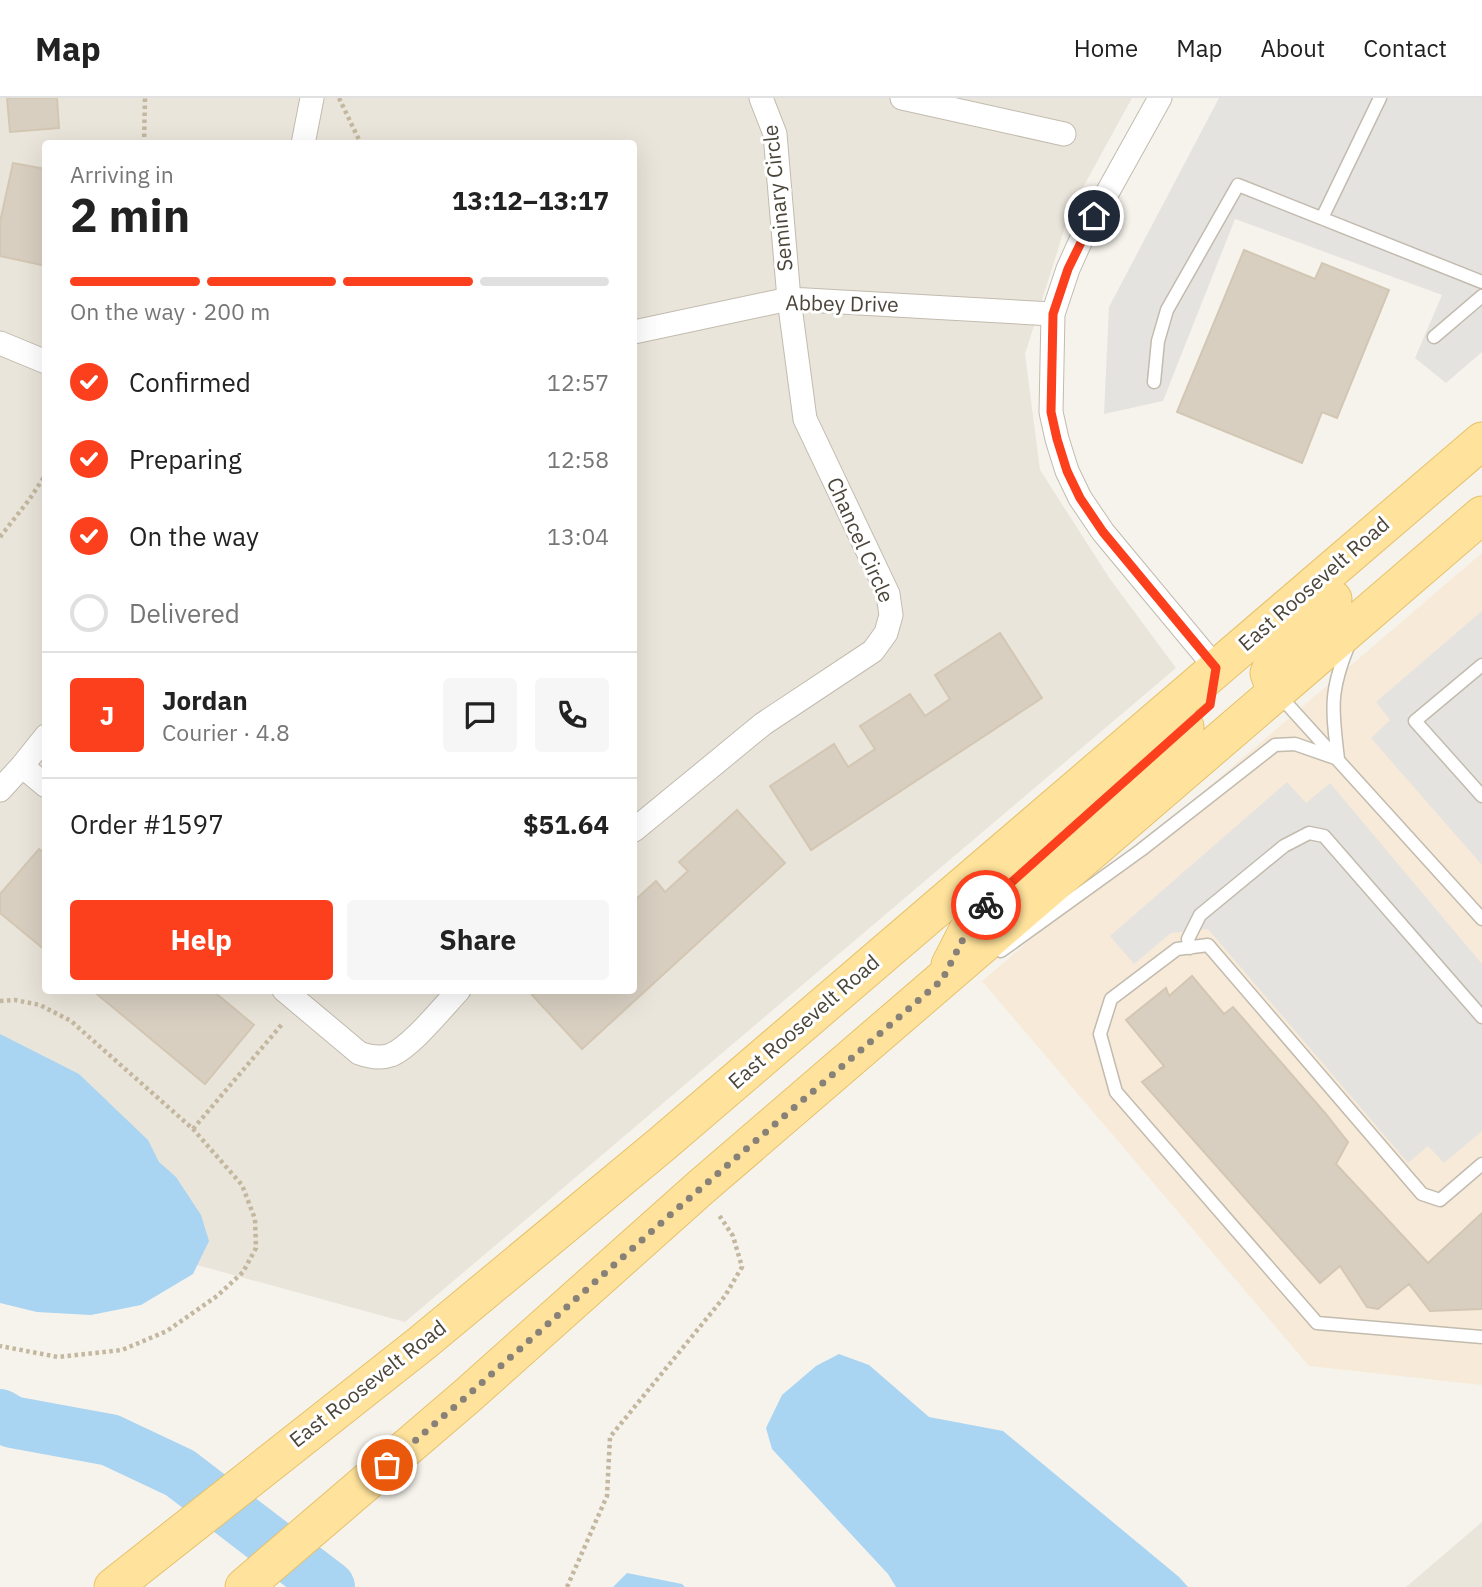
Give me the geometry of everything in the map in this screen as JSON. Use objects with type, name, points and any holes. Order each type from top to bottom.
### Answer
[{"type":"main road","name":"East Roosevelt Road","points":[[113,1587],[422,1343],[662,1144],[1482,441]]},
{"type":"main road","points":[[1276,692],[1269,673],[1277,653],[1305,624],[1482,470]]},
{"type":"main road","points":[[255,1578],[467,1396],[700,1188],[840,1068],[952,980],[1276,692],[1482,515]]},
{"type":"main road","points":[[952,980],[975,916],[1210,705],[1216,668]]},
{"type":"main road","points":[[662,1144],[700,1188]]},
{"type":"street","points":[[304,140],[313,98]]},
{"type":"street","points":[[902,98],[1064,134]]},
{"type":"street","points":[[1160,98],[1081,240],[1068,269],[1053,314],[1051,412],[1067,471],[1080,498],[1103,532],[1216,668]]},
{"type":"street","name":"Seminary Circle","points":[[766,99],[775,134],[789,299]]},
{"type":"street","name":"Abbey Drive","points":[[637,331],[789,299],[1053,314]]},
{"type":"street","name":"Chancel Circle","points":[[637,828],[763,724],[873,650],[886,633],[891,615],[888,594],[805,419],[789,299]]},
{"type":"street","points":[[0,343],[42,360]]},
{"type":"street","points":[[0,790],[42,741]]},
{"type":"street","points":[[22,766],[42,783]]},
{"type":"street","points":[[291,997],[359,1053],[382,1057],[403,1048],[455,994]]},
{"type":"lane","points":[[1322,218],[1380,98]]},
{"type":"lane","points":[[1154,382],[1158,341],[1167,310],[1238,185],[1482,282]]},
{"type":"lane","points":[[1434,337],[1482,296]]},
{"type":"lane","points":[[1338,759],[1332,709],[1334,684],[1359,621]]},
{"type":"lane","points":[[1482,665],[1415,722],[1482,796]]},
{"type":"lane","points":[[1276,692],[1482,919]]},
{"type":"lane","points":[[985,963],[1141,850],[1275,744],[1295,744],[1338,759]]},
{"type":"lane","points":[[1190,948],[1188,939],[1200,915],[1284,846],[1309,832],[1324,836],[1482,1017]]},
{"type":"lane","points":[[1482,1164],[1440,1200],[1422,1194],[1208,945],[1177,949],[1111,999],[1100,1034],[1116,1093],[1317,1323],[1482,1337]]},
{"type":"path","points":[[144,140],[145,98]]},
{"type":"path","points":[[339,98],[359,140]]},
{"type":"path","points":[[0,537],[42,480]]},
{"type":"path","points":[[193,1129],[291,997]]},
{"type":"path","points":[[0,1001],[15,1000],[40,1005],[71,1021],[193,1129],[242,1185],[256,1219],[256,1248],[243,1272],[217,1296],[167,1331],[122,1350],[58,1357],[0,1346]]},
{"type":"path","points":[[567,1587],[607,1496],[610,1437],[724,1296],[742,1267],[733,1236],[700,1188]]},
{"type":"shaded area","points":[[0,98],[1132,98],[1070,211],[1025,354],[1040,470],[1110,579],[1176,668],[405,1322],[0,1211]]},
{"type":"shaded area","points":[[1219,98],[1482,98],[1482,352],[1446,383],[1415,358],[1442,295],[1235,219],[1163,401],[1104,414],[1109,307]]},
{"type":"shaded area","points":[[1482,553],[1482,1385],[1309,1366],[982,981]]},
{"type":"shaded area","points":[[1482,611],[1482,865],[1371,738],[1390,720],[1376,702]]},
{"type":"shaded area","points":[[1287,782],[1306,803],[1330,783],[1482,964],[1482,1131],[1444,1163],[1428,1146],[1408,1163],[1208,929],[1171,933],[1134,964],[1110,936]]},
{"type":"shaded area","points":[[1482,1522],[1482,1587],[1406,1587]]},
{"type":"water","points":[[0,1034],[79,1074],[148,1140],[159,1162],[176,1177],[201,1215],[209,1241],[193,1274],[141,1305],[91,1315],[37,1312],[0,1303]]},
{"type":"water","points":[[839,1354],[869,1365],[929,1417],[1003,1431],[1188,1587],[896,1587],[888,1574],[772,1449],[766,1428],[782,1395],[816,1366]]},
{"type":"water","points":[[627,1573],[682,1584],[685,1587],[613,1587]]},
{"type":"building","points":[[7,98],[57,98],[59,128],[10,132]]},
{"type":"building","points":[[13,163],[42,168],[42,265],[0,256],[0,222]]},
{"type":"building","points":[[1244,250],[1315,279],[1322,263],[1389,290],[1337,418],[1322,412],[1302,463],[1177,412]]},
{"type":"building","points":[[1000,633],[1042,698],[811,850],[770,786],[834,744],[848,767],[875,749],[860,726],[910,694],[925,716],[950,699],[935,675]]},
{"type":"building","points":[[737,810],[785,863],[582,1049],[532,995],[637,994],[637,898],[656,881],[665,892],[688,871],[679,862]]},
{"type":"building","points":[[39,849],[42,851],[42,948],[0,913],[0,894]]},
{"type":"building","points":[[1192,976],[1224,1014],[1233,1007],[1325,1113],[1348,1142],[1336,1164],[1428,1263],[1482,1213],[1482,1309],[1430,1311],[1409,1284],[1378,1309],[1367,1307],[1340,1266],[1320,1283],[1142,1082],[1164,1066],[1126,1020],[1166,988],[1169,996]]},
{"type":"building","points":[[97,994],[217,994],[254,1025],[205,1084]]},
{"type":"waterway","points":[[0,1415],[12,1422],[110,1440],[180,1473],[329,1587]]},
{"type":"way so far","points":[[387,1465],[679,1207],[942,980],[975,916],[986,905]]},
{"type":"route","points":[[986,905],[1210,705],[1216,668],[1103,532],[1080,498],[1067,471],[1057,439],[1051,412],[1053,314],[1068,269],[1094,216]]}]
